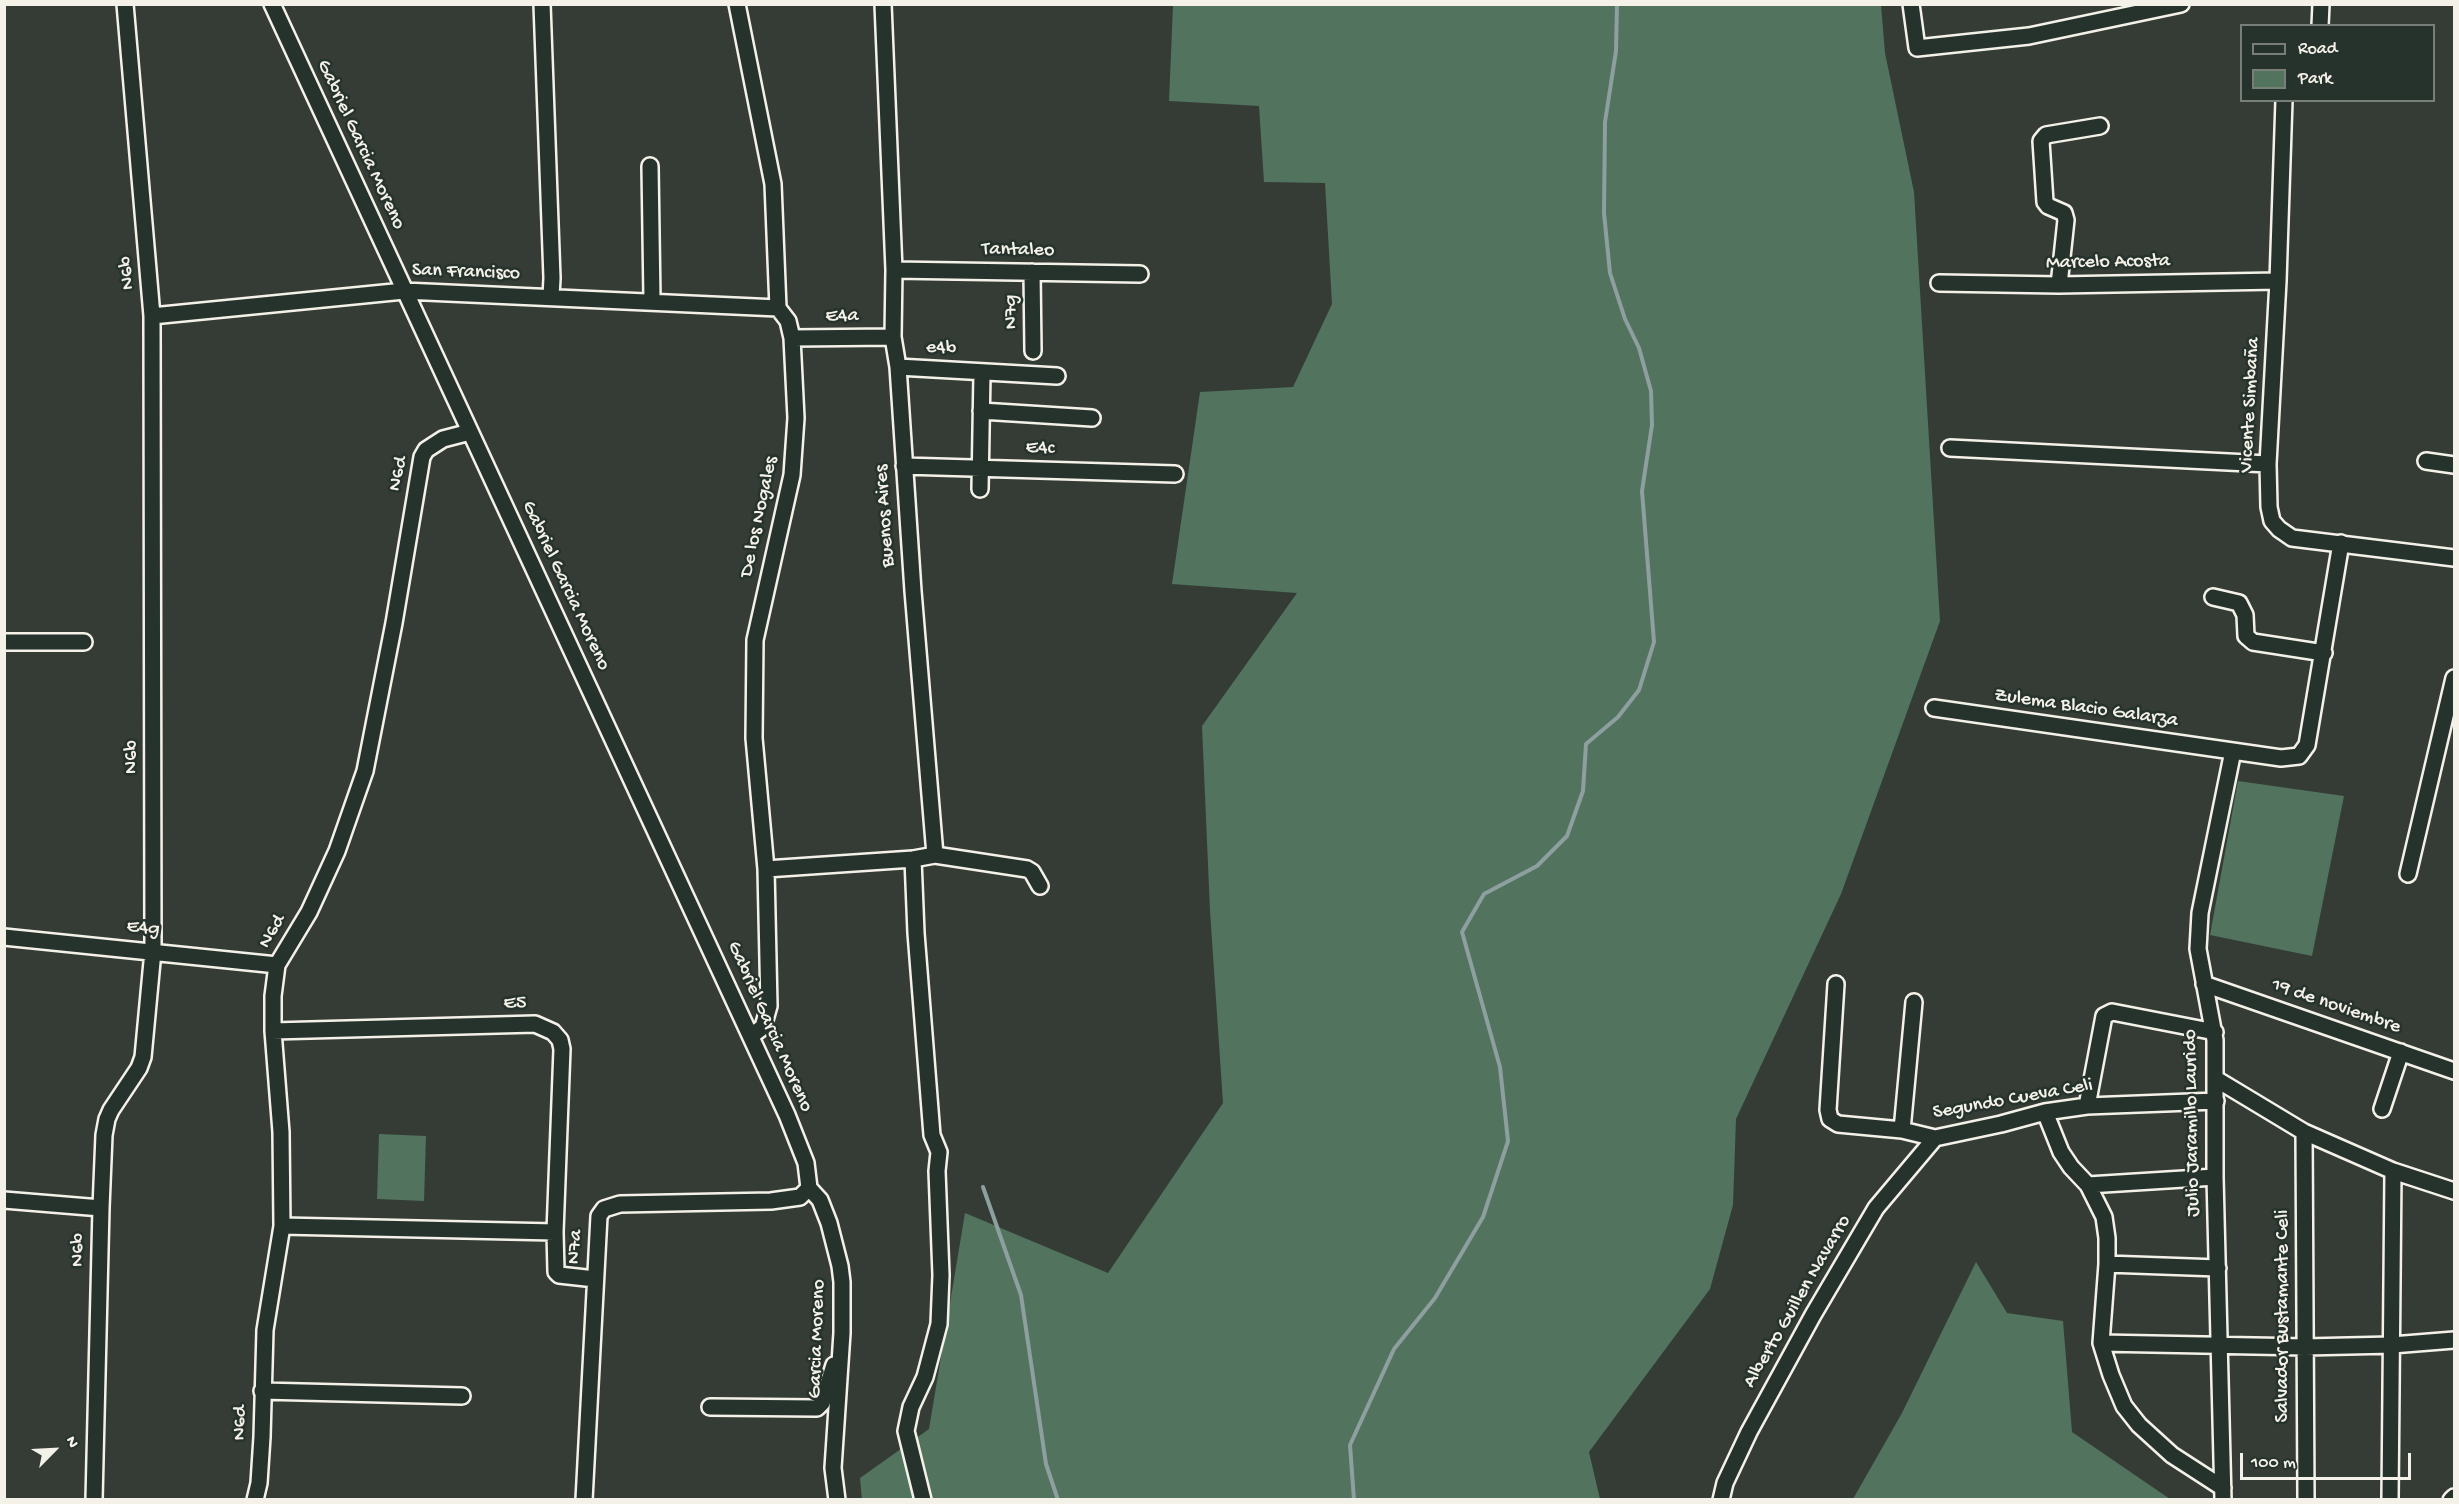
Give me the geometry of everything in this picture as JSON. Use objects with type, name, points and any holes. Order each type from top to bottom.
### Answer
[{"type":"street","name":"N6b","points":[[94,1500],[100,1208],[107,1119],[143,1057],[153,951],[153,316],[125,4]]},
{"type":"street","name":"Gabriel Garcia Moreno","points":[[272,4],[787,1115],[806,1163],[808,1188]]},
{"type":"street","points":[[542,4],[551,297]]},
{"type":"street","name":"De los Nogales","points":[[736,4],[773,184],[778,308],[788,321],[792,338],[796,418],[792,476],[755,640],[754,738],[766,869],[769,1006],[763,1027],[751,1036]]},
{"type":"street","name":"Buenos Aires","points":[[883,4],[894,270],[893,337],[898,368],[935,855]]},
{"type":"street","points":[[1911,4],[1917,48],[2029,36],[2181,4]]},
{"type":"street","points":[[2320,24],[2321,4]]},
{"type":"street","name":"Vicente Simbaña","points":[[2284,102],[2278,281],[2268,464],[2269,507],[2272,521],[2292,538],[2454,558]]},
{"type":"street","points":[[2059,285],[2066,220],[2064,213],[2048,206],[2045,202],[2041,141],[2046,135],[2100,126]]},
{"type":"street","points":[[650,166],[652,300]]},
{"type":"street","name":"Tantaleo","points":[[894,270],[1140,274]]},
{"type":"street","name":"N7g","points":[[1032,272],[1033,351]]},
{"type":"street","name":"Marcelo Acosta","points":[[1939,283],[2059,285],[2278,281]]},
{"type":"street","name":"San Francisco","points":[[153,316],[404,291],[652,300],[778,308]]},
{"type":"street","name":"E4a","points":[[792,338],[893,337]]},
{"type":"street","name":"e4b","points":[[898,368],[1058,376]]},
{"type":"street","points":[[980,489],[982,373]]},
{"type":"street","points":[[981,411],[1092,418]]},
{"type":"street","name":"N6d","points":[[255,1500],[262,1448],[265,1330],[282,1226],[281,1132],[273,1031],[273,996],[277,965],[309,912],[337,852],[365,771],[394,623],[422,457],[426,450],[443,439],[470,432]]},
{"type":"street","points":[[1950,448],[2268,464]]},
{"type":"street","points":[[2426,461],[2454,465]]},
{"type":"street","name":"E4c","points":[[904,466],[1175,474]]},
{"type":"street","points":[[2213,597],[2239,603],[2245,615],[2246,636],[2253,642],[2324,653],[2341,543]]},
{"type":"street","points":[[4,642],[84,642]]},
{"type":"street","name":"Zulema Blacio Galarza","points":[[1934,708],[2291,758],[2304,752],[2307,745],[2324,653]]},
{"type":"street","points":[[2408,874],[2454,678]]},
{"type":"street","name":"Julio Jaramillo Laurido","points":[[2223,1494],[2215,1177],[2215,1032],[2199,949],[2200,914],[2233,751]]},
{"type":"street","points":[[766,869],[913,859],[935,855],[1027,869],[1032,872],[1040,886]]},
{"type":"street","points":[[913,859],[916,933],[932,1135],[939,1152],[937,1171],[941,1254],[939,1324],[925,1377],[911,1407],[906,1431],[923,1500]]},
{"type":"street","name":"E4g","points":[[4,937],[277,965]]},
{"type":"street","name":"Segundo Cueva Celi","points":[[1836,984],[1828,1110],[1830,1119],[1838,1124],[1902,1130],[1935,1138],[2045,1112],[2087,1106],[2216,1101]]},
{"type":"street","name":"19 de noviembre","points":[[2204,984],[2454,1071]]},
{"type":"street","points":[[1902,1130],[1914,1002]]},
{"type":"street","points":[[2087,1106],[2104,1016],[2112,1012],[2215,1032]]},
{"type":"street","name":"E5","points":[[273,1031],[535,1024],[553,1032],[560,1040],[562,1049],[555,1232],[556,1272],[559,1275],[595,1279]]},
{"type":"street","points":[[2382,1108],[2400,1052]]},
{"type":"street","points":[[2216,1079],[2304,1132],[2393,1171],[2454,1191]]},
{"type":"street","points":[[2045,1112],[2061,1152],[2088,1185],[2104,1217],[2107,1264],[2101,1343],[2110,1375],[2124,1406],[2139,1425],[2172,1455],[2223,1494]]},
{"type":"street","name":"Salvador Bustamante Celi","points":[[2304,1132],[2307,1500]]},
{"type":"street","name":"Alberto Guillen Navarro","points":[[1721,1500],[1725,1483],[1749,1432],[1864,1228],[1876,1208],[1935,1138]]},
{"type":"street","points":[[2390,1500],[2393,1171]]},
{"type":"street","points":[[2088,1185],[2215,1177]]},
{"type":"street","name":"N7a","points":[[584,1500],[599,1216],[611,1206],[635,1203],[717,1204],[771,1201],[800,1197],[808,1188]]},
{"type":"street","name":"Garcia Moreno","points":[[808,1188],[820,1200],[840,1266],[842,1321],[834,1468],[837,1500]]},
{"type":"street","points":[[4,1200],[100,1208]]},
{"type":"street","points":[[282,1226],[555,1232]]},
{"type":"street","points":[[2107,1264],[2218,1268]]},
{"type":"street","points":[[2101,1343],[2305,1347],[2392,1345],[2454,1340]]},
{"type":"street","points":[[710,1407],[817,1408],[822,1403],[839,1351]]},
{"type":"street","points":[[262,1391],[462,1396]]},
{"type":"green space","points":[[1173,5],[1881,5],[1885,53],[1914,192],[1940,621],[1841,894],[1736,1119],[1733,1205],[1710,1289],[1589,1452],[1600,1499],[862,1500],[860,1478],[929,1429],[965,1213],[1108,1273],[1223,1103],[1210,911],[1202,726],[1297,593],[1172,584],[1200,392],[1293,387],[1332,304],[1325,183],[1264,182],[1259,106],[1169,101]]},
{"type":"green space","points":[[2238,781],[2344,796],[2312,956],[2210,935]]},
{"type":"green space","points":[[379,1134],[426,1136],[424,1201],[377,1199]]},
{"type":"green space","points":[[1976,1262],[2007,1313],[2063,1321],[2072,1432],[2170,1499],[1853,1499],[1902,1413]]},
{"type":"waterway","points":[[1354,1500],[1350,1445],[1394,1349],[1435,1298],[1483,1217],[1508,1141],[1500,1067],[1462,932],[1484,894],[1537,866],[1567,836],[1583,791],[1586,744],[1618,717],[1639,690],[1654,642],[1642,491],[1652,425],[1651,391],[1639,348],[1625,319],[1610,273],[1604,213],[1605,122],[1616,51],[1617,4]]},
{"type":"waterway","points":[[983,1187],[1021,1295],[1046,1464],[1058,1500]]}]
